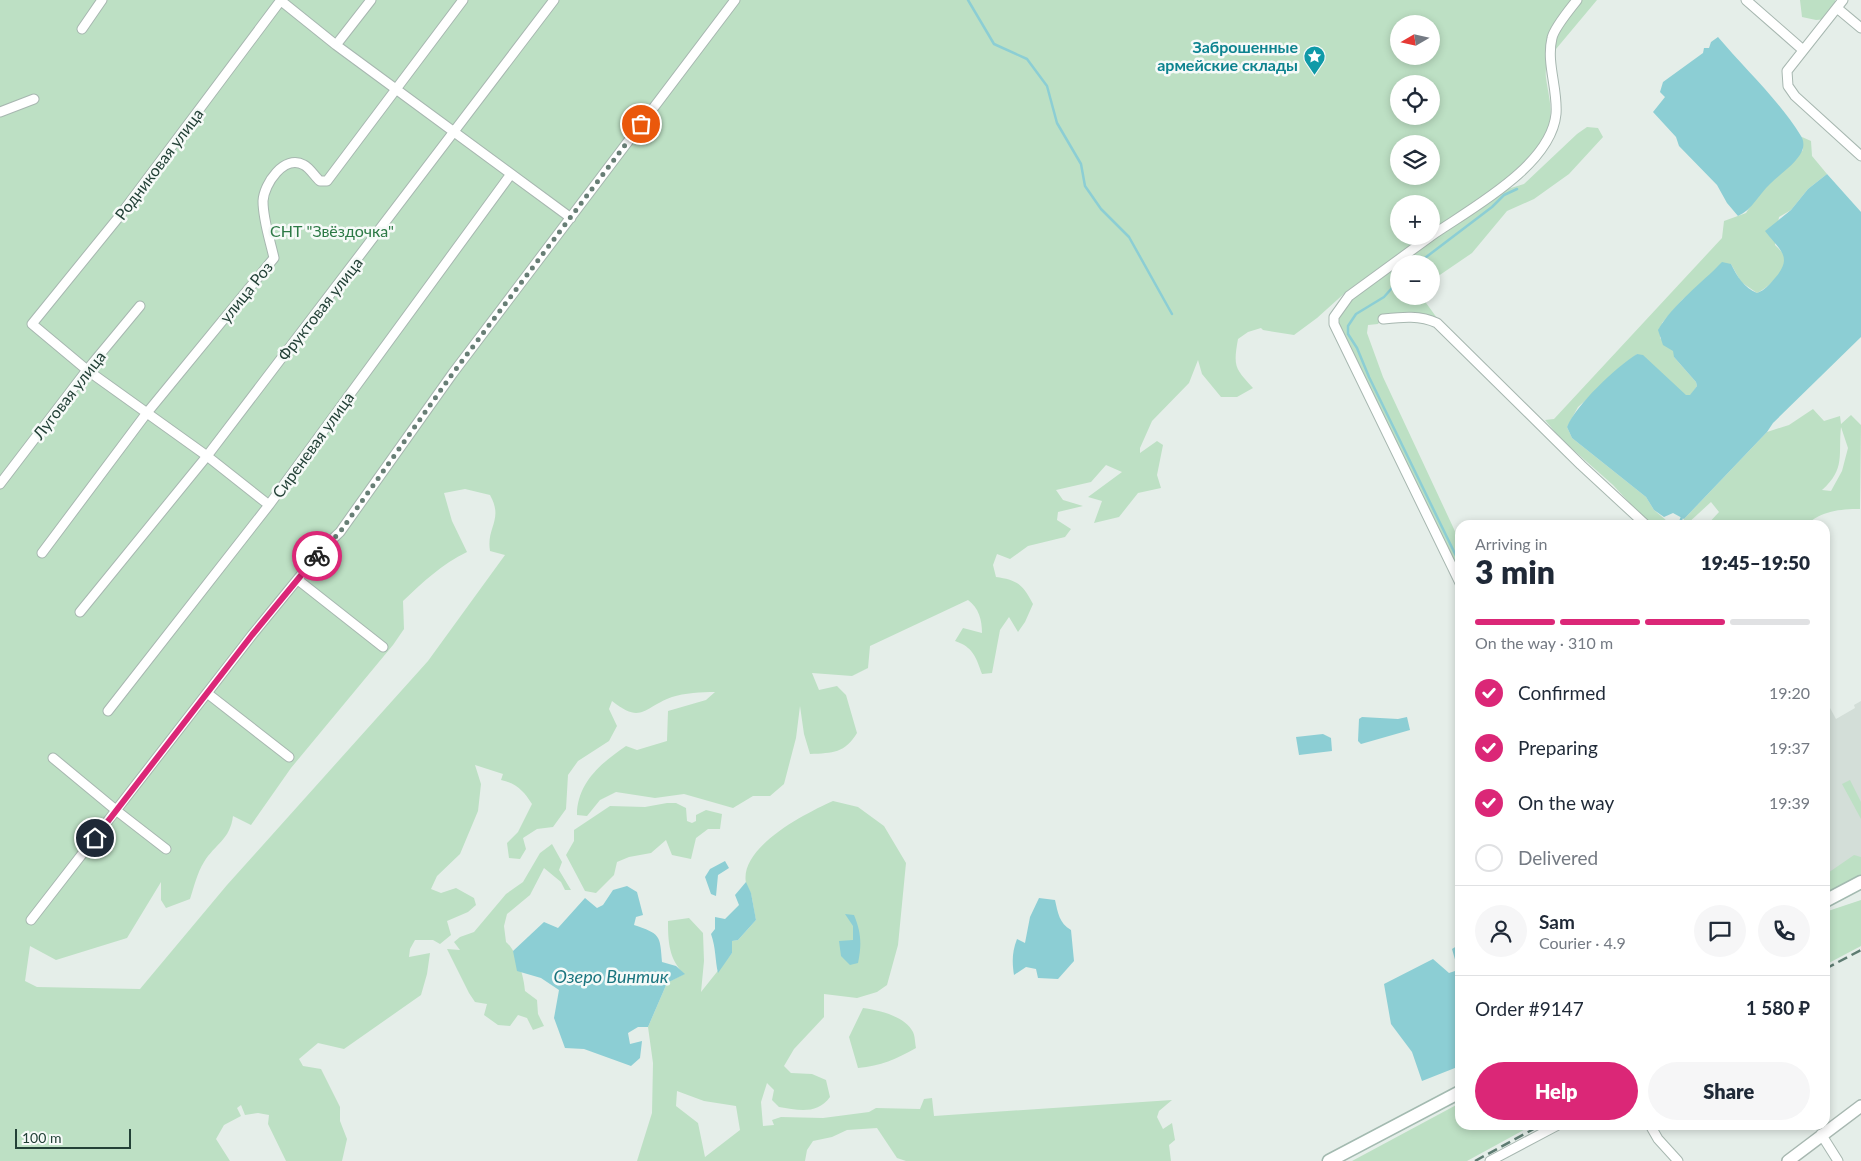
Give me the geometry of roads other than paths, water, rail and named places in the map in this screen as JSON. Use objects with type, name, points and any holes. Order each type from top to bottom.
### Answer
[{"type":"main road","points":[[1830,898],[1861,882]]},
{"type":"main road","points":[[1329,1161],[1455,1095]]},
{"type":"street","points":[[82,29],[102,0]]},
{"type":"street","points":[[281,0],[336,45],[455,130],[571,218]]},
{"type":"street","name":"Родниковая улица","points":[[88,370],[32,324],[118,218],[281,0]]},
{"type":"street","points":[[336,45],[371,0]]},
{"type":"street","name":"улица Роз","points":[[42,553],[146,414],[274,258],[263,200],[267,186],[279,168],[294,164],[303,165],[320,181],[328,181],[395,88],[463,0]]},
{"type":"street","name":"Фруктовая улица","points":[[80,612],[207,456],[554,0]]},
{"type":"street","points":[[31,920],[207,693],[324,547],[340,532],[453,373],[735,0]]},
{"type":"street","points":[[1440,230],[1511,180],[1532,160],[1546,142],[1556,113],[1551,67],[1552,37],[1577,0]]},
{"type":"street","points":[[1746,0],[1804,50]]},
{"type":"street","points":[[1843,0],[1787,71],[1788,86],[1795,96],[1861,156]]},
{"type":"street","points":[[1837,8],[1861,28]]},
{"type":"street","points":[[0,112],[34,100]]},
{"type":"street","name":"Сиреневая улица","points":[[108,711],[269,505],[511,174]]},
{"type":"street","points":[[1419,245],[1349,296],[1334,317],[1334,324],[1455,573]]},
{"type":"street","name":"Луговая улица","points":[[0,484],[140,306]]},
{"type":"street","points":[[1383,319],[1420,317],[1437,323],[1581,465],[1641,520]]},
{"type":"street","points":[[88,370],[146,414],[207,456],[269,505]]},
{"type":"street","points":[[298,580],[383,647]]},
{"type":"street","points":[[207,693],[290,757]]},
{"type":"street","points":[[53,758],[166,850]]},
{"type":"street","points":[[1830,1128],[1861,1106]]},
{"type":"street","points":[[1490,1161],[1549,1130]]},
{"type":"street","points":[[1653,1130],[1658,1139],[1678,1161]]},
{"type":"street","points":[[1789,1161],[1827,1130]]},
{"type":"street","points":[[1821,1134],[1838,1161]]},
{"type":"water","points":[[1718,37],[1783,110],[1803,141],[1803,149],[1796,160],[1766,188],[1747,210],[1738,216],[1727,203],[1717,185],[1679,146],[1676,137],[1653,112],[1665,97],[1660,92],[1663,82],[1703,53],[1704,48],[1709,48],[1711,42]]},
{"type":"water","points":[[1827,174],[1861,212],[1861,337],[1773,423],[1767,432],[1684,519],[1673,513],[1664,517],[1654,510],[1646,497],[1572,438],[1567,427],[1579,408],[1598,387],[1618,368],[1637,354],[1643,355],[1686,395],[1690,395],[1697,386],[1696,382],[1674,357],[1673,351],[1663,345],[1658,330],[1664,320],[1722,262],[1731,264],[1741,281],[1752,291],[1757,293],[1767,287],[1781,270],[1784,258],[1779,248],[1765,231],[1791,210],[1808,189]]},
{"type":"water","points":[[1362,717],[1398,719],[1407,717],[1410,730],[1361,744],[1358,741],[1359,719]]},
{"type":"water","points":[[1323,734],[1331,738],[1332,751],[1299,755],[1296,737]]},
{"type":"water","points":[[725,861],[729,868],[718,875],[716,896],[711,894],[705,877],[710,869]]},
{"type":"water","points":[[746,882],[751,893],[756,920],[738,940],[732,941],[732,953],[718,973],[711,934],[715,929],[715,917],[725,919],[739,905],[735,895]]},
{"type":"water","name":"Озеро Винтик","points":[[627,886],[637,892],[643,915],[636,917],[634,925],[654,933],[659,940],[662,962],[676,966],[685,974],[667,983],[648,1027],[638,1027],[628,1033],[630,1044],[642,1041],[640,1058],[631,1066],[584,1049],[565,1048],[554,1018],[559,990],[541,978],[517,971],[513,951],[544,922],[558,928],[585,898],[597,908],[603,905],[613,890]]},
{"type":"water","points":[[1039,898],[1055,900],[1061,921],[1071,930],[1074,961],[1058,979],[1038,978],[1036,969],[1026,967],[1014,975],[1013,957],[1015,944],[1017,939],[1025,943],[1030,917]]},
{"type":"water","points":[[845,914],[854,915],[860,938],[858,963],[850,965],[841,956],[839,941],[853,940],[853,926]]},
{"type":"water","points":[[1455,947],[1455,960],[1452,949]]},
{"type":"water","points":[[1433,959],[1449,973],[1455,971],[1455,1068],[1422,1081],[1412,1052],[1391,1024],[1384,984]]},
{"type":"waterway","points":[[968,0],[994,44],[1027,59],[1047,86],[1057,123],[1081,164],[1085,186],[1101,209],[1129,237],[1172,314]]},
{"type":"waterway","points":[[1429,255],[1492,207],[1504,195],[1517,189]]},
{"type":"waterway","points":[[1390,290],[1384,297],[1356,314],[1348,326],[1348,334],[1357,348],[1369,377],[1455,554]]},
{"type":"railway","points":[[1830,966],[1861,950]]},
{"type":"railway","points":[[1475,1161],[1532,1130]]},
{"type":"place","name":"Заброшенные армейские склады","points":[[1314,75]]},
{"type":"park label","name":"СНТ \"Звёздочка\"","points":[[332,231]]}]
